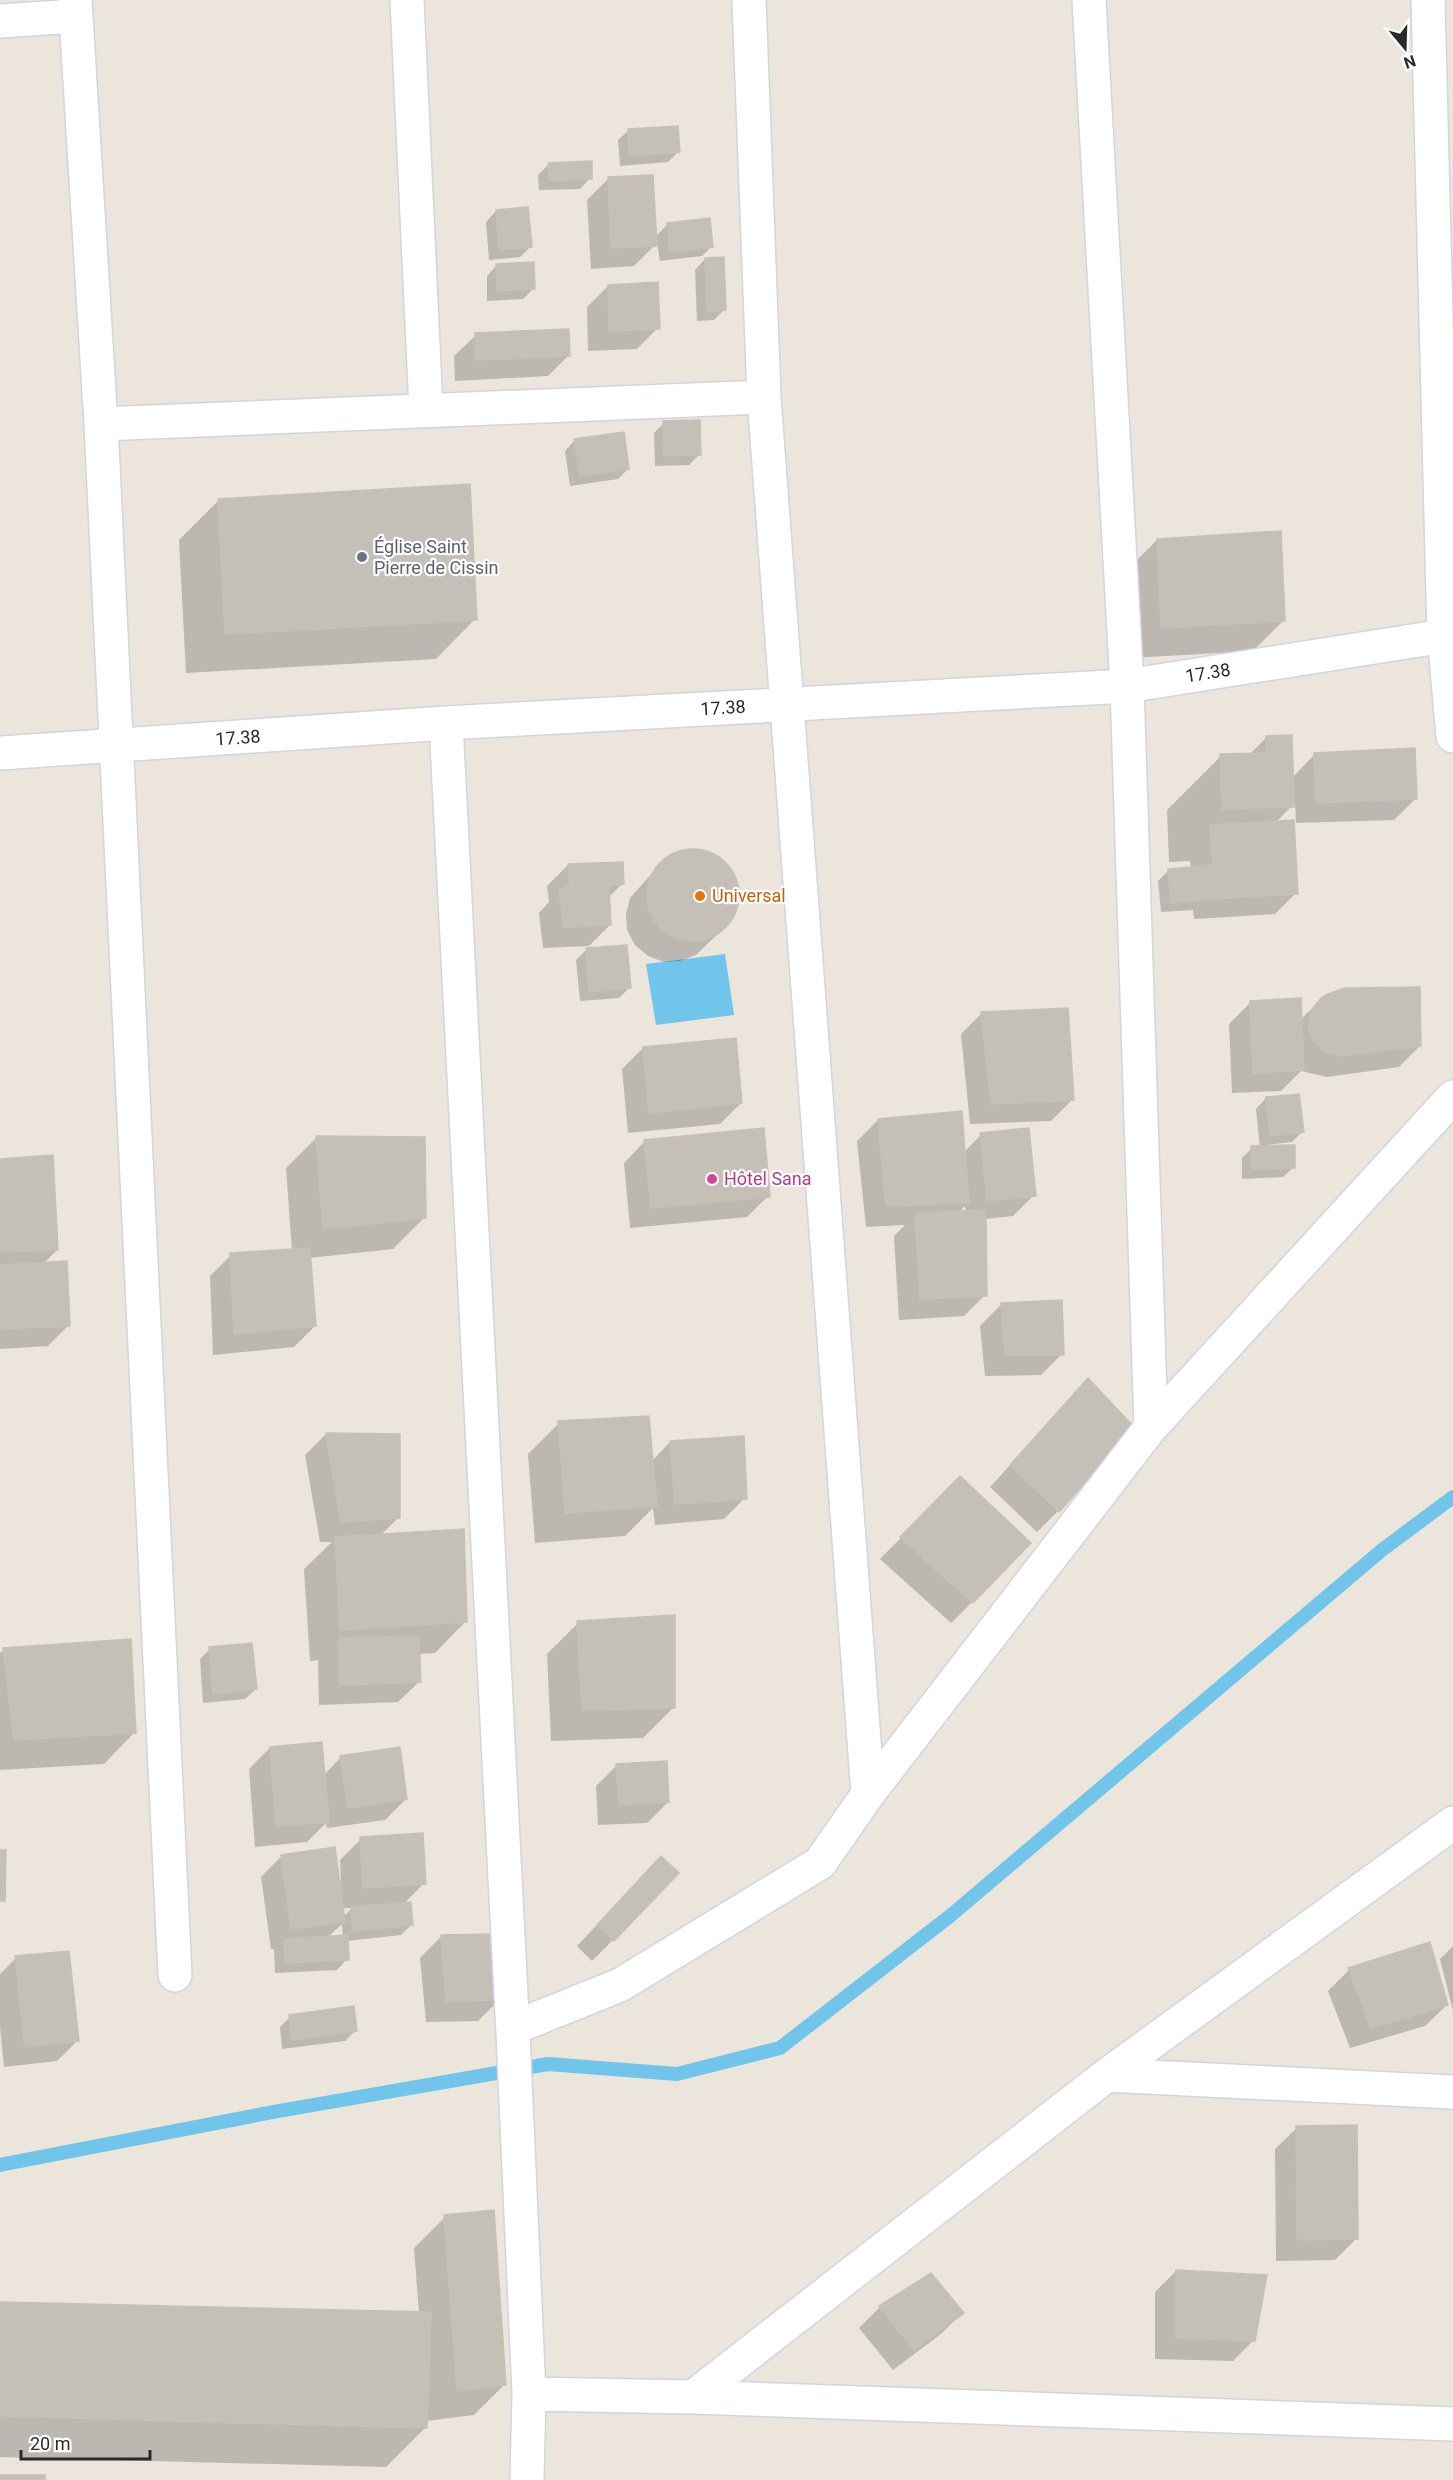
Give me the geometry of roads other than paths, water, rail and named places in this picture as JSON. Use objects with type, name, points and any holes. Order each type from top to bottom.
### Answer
[{"type":"street","points":[[407,0],[426,410]]},
{"type":"street","points":[[749,0],[764,397],[868,1794]]},
{"type":"street","points":[[1089,0],[1127,686],[1151,1427]]},
{"type":"street","points":[[1428,0],[1453,736]]},
{"type":"street","points":[[0,21],[75,8],[101,424],[175,1975]]},
{"type":"street","points":[[101,424],[764,397]]},
{"type":"street","name":"17.38","points":[[0,753],[117,747],[446,723],[1127,686],[1448,633]]},
{"type":"street","points":[[446,723],[513,2031],[515,2121],[529,2394],[527,2480]]},
{"type":"street","points":[[513,2031],[620,1985],[820,1863],[868,1794],[1151,1427],[1453,1097]]},
{"type":"street","points":[[693,2397],[1107,2075],[1453,1823]]},
{"type":"street","points":[[1107,2075],[1453,2092]]},
{"type":"street","points":[[529,2394],[693,2397],[1453,2424]]},
{"type":"water","points":[[725,954],[734,1015],[656,1025],[646,964]]},
{"type":"waterway","points":[[0,2165],[273,2112],[548,2064],[677,2074],[780,2048],[950,1916],[1382,1550],[1453,1497]]},
{"type":"place","name":"Église Saint Pierre de Cissin","points":[[362,557]]},
{"type":"place","name":"Universal","points":[[700,896]]},
{"type":"place","name":"Hôtel Sana","points":[[712,1179]]}]
